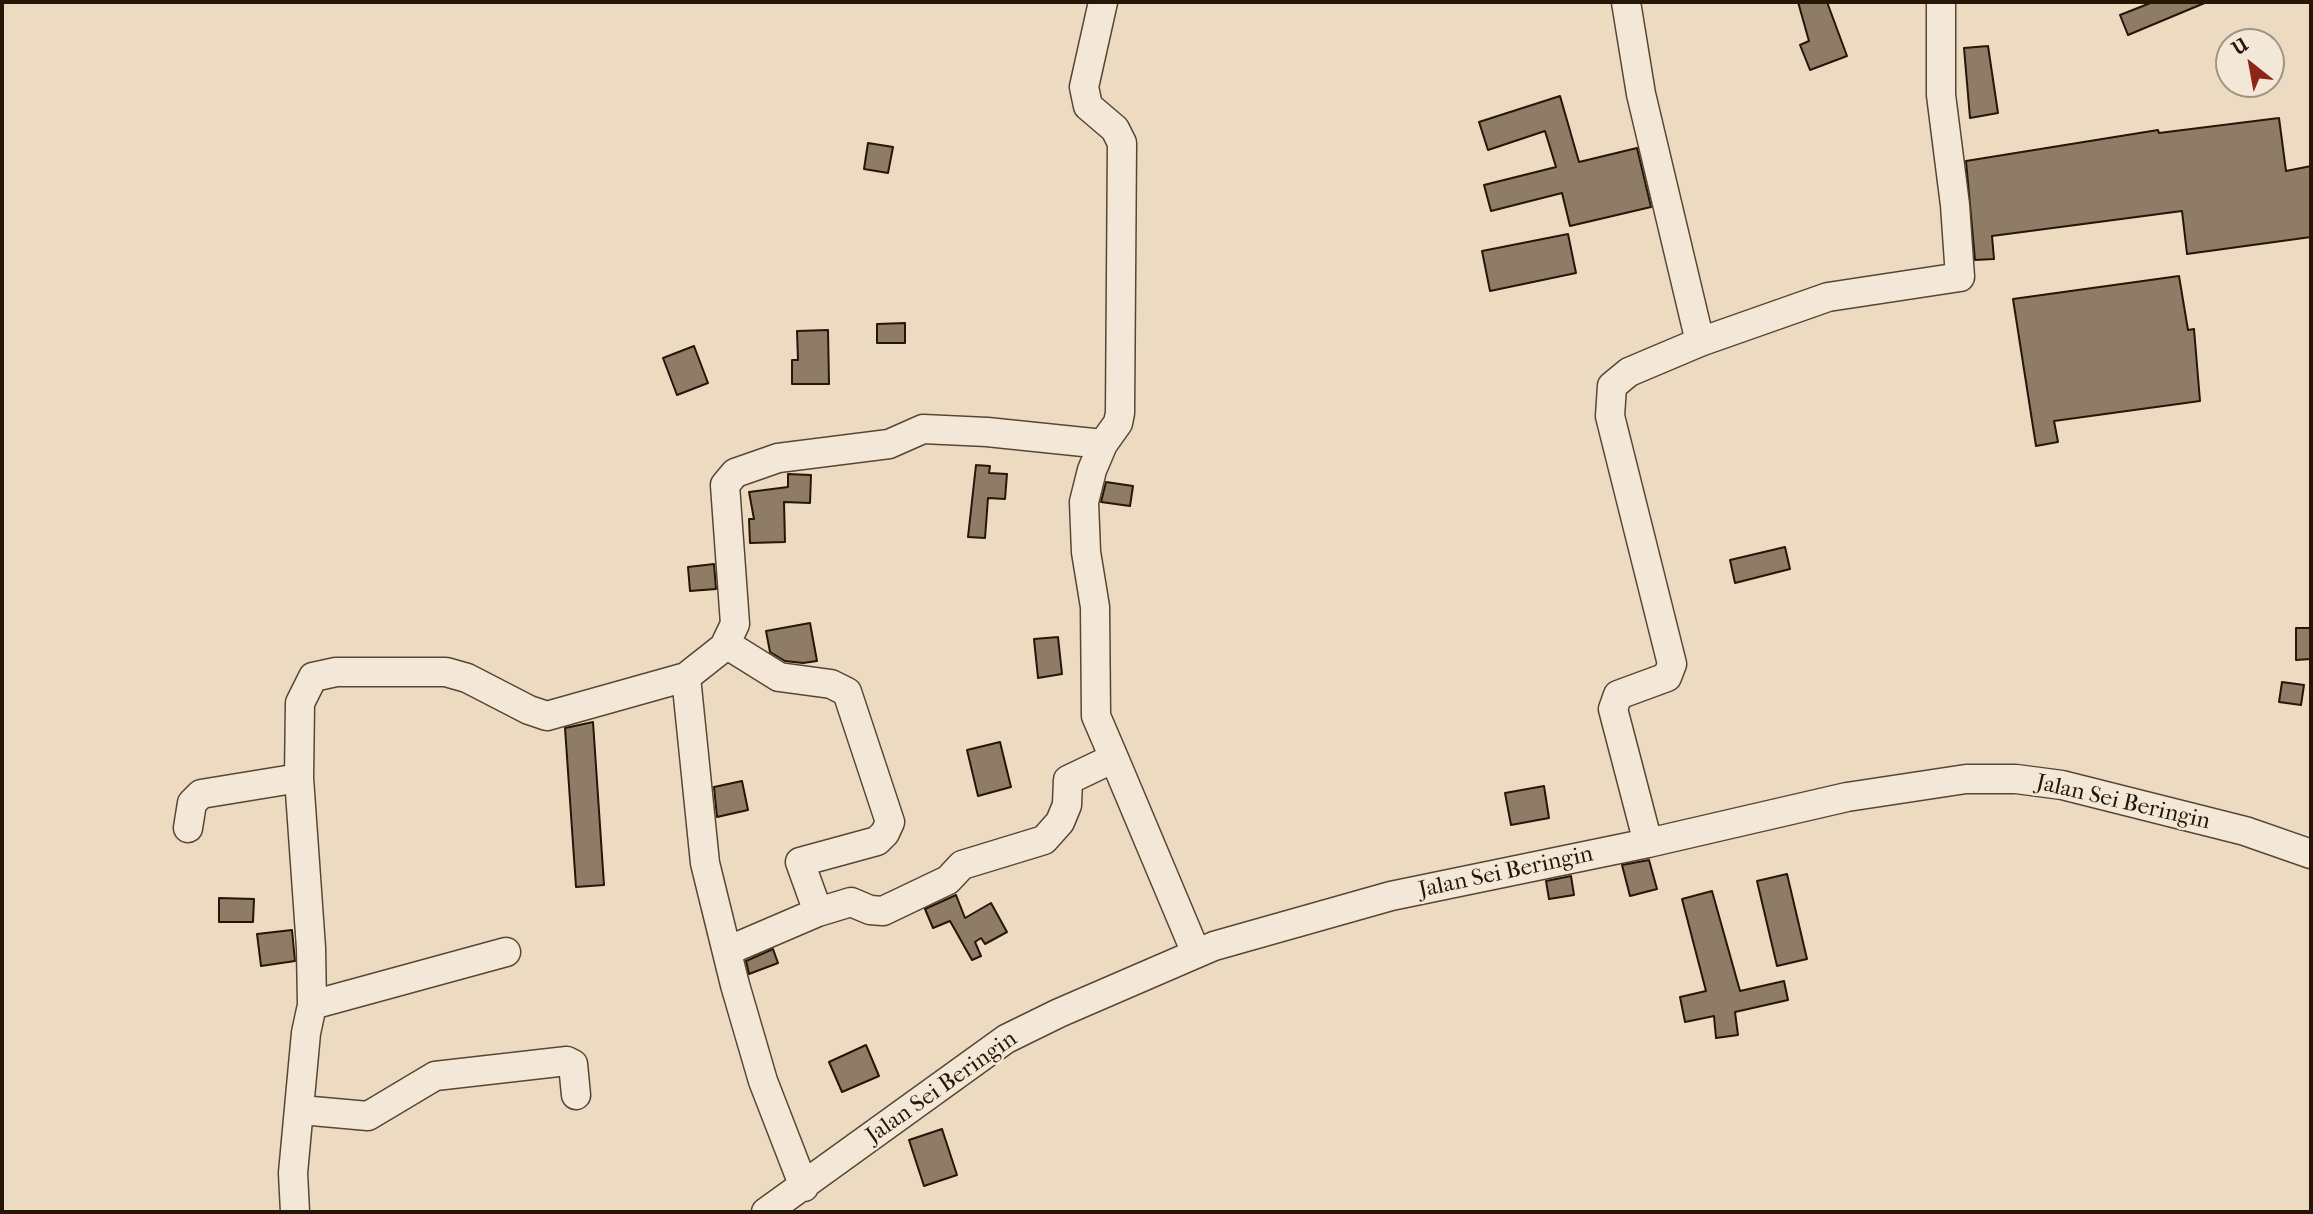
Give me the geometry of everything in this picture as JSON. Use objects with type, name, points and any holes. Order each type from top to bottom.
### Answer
[{"type":"street","points":[[1103,2],[1084,87],[1085,99],[1093,112],[1115,129],[1122,143],[1120,413],[1118,423],[1103,444],[1092,470],[1084,502],[1086,552],[1095,607],[1096,716],[1196,953]]},
{"type":"street","points":[[1626,2],[1640,94],[1700,342]]},
{"type":"street","points":[[1648,843],[1613,709],[1618,695],[1667,677],[1672,664],[1610,416],[1610,394],[1616,380],[1629,372],[1700,342],[1828,297],[1960,277],[1955,205],[1941,95],[1941,2]]},
{"type":"street","points":[[295,1212],[293,1173],[301,1110],[306,1033],[312,1005],[311,948],[299,778],[301,697],[309,681],[318,674],[446,672],[467,678],[529,710],[547,716],[686,677],[726,644],[736,615],[729,583],[724,485],[735,473],[778,458],[889,444],[923,429],[987,432],[1103,444]]},
{"type":"street","points":[[726,644],[779,677],[831,684],[847,692],[890,822],[886,833],[877,841],[800,862],[818,912]]},
{"type":"street","points":[[686,677],[705,863],[763,1081],[804,1187]]},
{"type":"street","points":[[727,951],[818,912],[851,902],[870,910],[883,911],[948,880],[962,865],[1044,840],[1053,833],[1063,813],[1068,780],[1114,758]]},
{"type":"street","points":[[188,828],[192,803],[201,794],[299,778]]},
{"type":"street","name":"Jalan Sei Beringin","points":[[766,1212],[1006,1040],[1059,1013],[1196,953],[1304,919],[1391,896],[1648,843],[1835,799],[1966,779],[2016,779],[2062,785],[2245,831],[2311,854]]},
{"type":"street","points":[[312,1005],[506,952]]},
{"type":"street","points":[[301,1110],[368,1116],[435,1076],[567,1061],[573,1064],[576,1096]]},
{"type":"building","points":[[1798,2],[1827,2],[1847,56],[1810,70],[1800,45],[1809,41]]},
{"type":"building","points":[[2153,2],[2207,2],[2128,35],[2120,15]]},
{"type":"building","points":[[1988,46],[1998,113],[1970,118],[1964,48]]},
{"type":"building","points":[[1560,96],[1579,162],[1637,148],[1651,207],[1570,226],[1562,193],[1491,211],[1484,185],[1556,167],[1545,131],[1488,150],[1479,122]]},
{"type":"building","points":[[2279,118],[2286,171],[2311,166],[2311,237],[2187,254],[2182,211],[1992,236],[1994,259],[1975,260],[1966,161],[2158,130],[2159,133]]},
{"type":"building","points":[[868,143],[893,147],[888,173],[864,169]]},
{"type":"building","points":[[1568,234],[1576,273],[1490,291],[1482,251]]},
{"type":"building","points":[[2179,276],[2188,330],[2194,329],[2200,401],[2054,421],[2058,442],[2036,446],[2013,299]]},
{"type":"building","points":[[905,323],[905,343],[877,343],[877,324]]},
{"type":"building","points":[[828,330],[829,384],[792,384],[792,360],[798,360],[797,331]]},
{"type":"building","points":[[694,346],[708,383],[677,395],[663,358]]},
{"type":"building","points":[[976,465],[990,466],[989,473],[1007,474],[1005,499],[988,498],[985,538],[968,537]]},
{"type":"building","points":[[788,474],[811,475],[810,503],[784,502],[785,542],[750,543],[749,519],[754,519],[749,492],[788,487]]},
{"type":"building","points":[[1106,482],[1133,486],[1130,506],[1101,502]]},
{"type":"building","points":[[1785,547],[1790,569],[1735,583],[1730,560]]},
{"type":"building","points":[[714,564],[716,589],[690,591],[688,567]]},
{"type":"building","points":[[810,623],[817,661],[785,661],[770,652],[766,631]]},
{"type":"building","points":[[2296,628],[2311,628],[2311,659],[2296,660]]},
{"type":"building","points":[[1058,637],[1062,674],[1038,678],[1034,639]]},
{"type":"building","points":[[2282,682],[2304,685],[2301,705],[2279,702]]},
{"type":"building","points":[[593,722],[604,885],[576,887],[565,728]]},
{"type":"building","points":[[1000,742],[1011,787],[978,796],[967,750]]},
{"type":"building","points":[[742,781],[748,810],[717,817],[714,787]]},
{"type":"building","points":[[1544,786],[1549,818],[1511,825],[1505,793]]},
{"type":"building","points":[[1649,860],[1657,889],[1630,896],[1622,865]]},
{"type":"building","points":[[1787,874],[1807,959],[1777,966],[1757,881]]},
{"type":"building","points":[[1571,876],[1574,895],[1549,899],[1546,881]]},
{"type":"building","points":[[1712,891],[1740,991],[1784,981],[1788,1000],[1735,1012],[1738,1035],[1716,1038],[1714,1016],[1685,1022],[1680,997],[1706,991],[1682,899]]},
{"type":"building","points":[[956,895],[965,918],[991,903],[1007,932],[985,944],[981,938],[975,942],[981,956],[972,960],[950,921],[933,928],[925,909]]},
{"type":"building","points":[[219,898],[254,899],[253,922],[219,922]]},
{"type":"building","points":[[292,930],[295,961],[261,966],[257,934]]},
{"type":"building","points":[[773,949],[778,963],[749,974],[746,961]]},
{"type":"building","points":[[866,1045],[879,1076],[842,1092],[829,1062]]},
{"type":"building","points":[[942,1129],[957,1175],[924,1186],[909,1140]]}]
